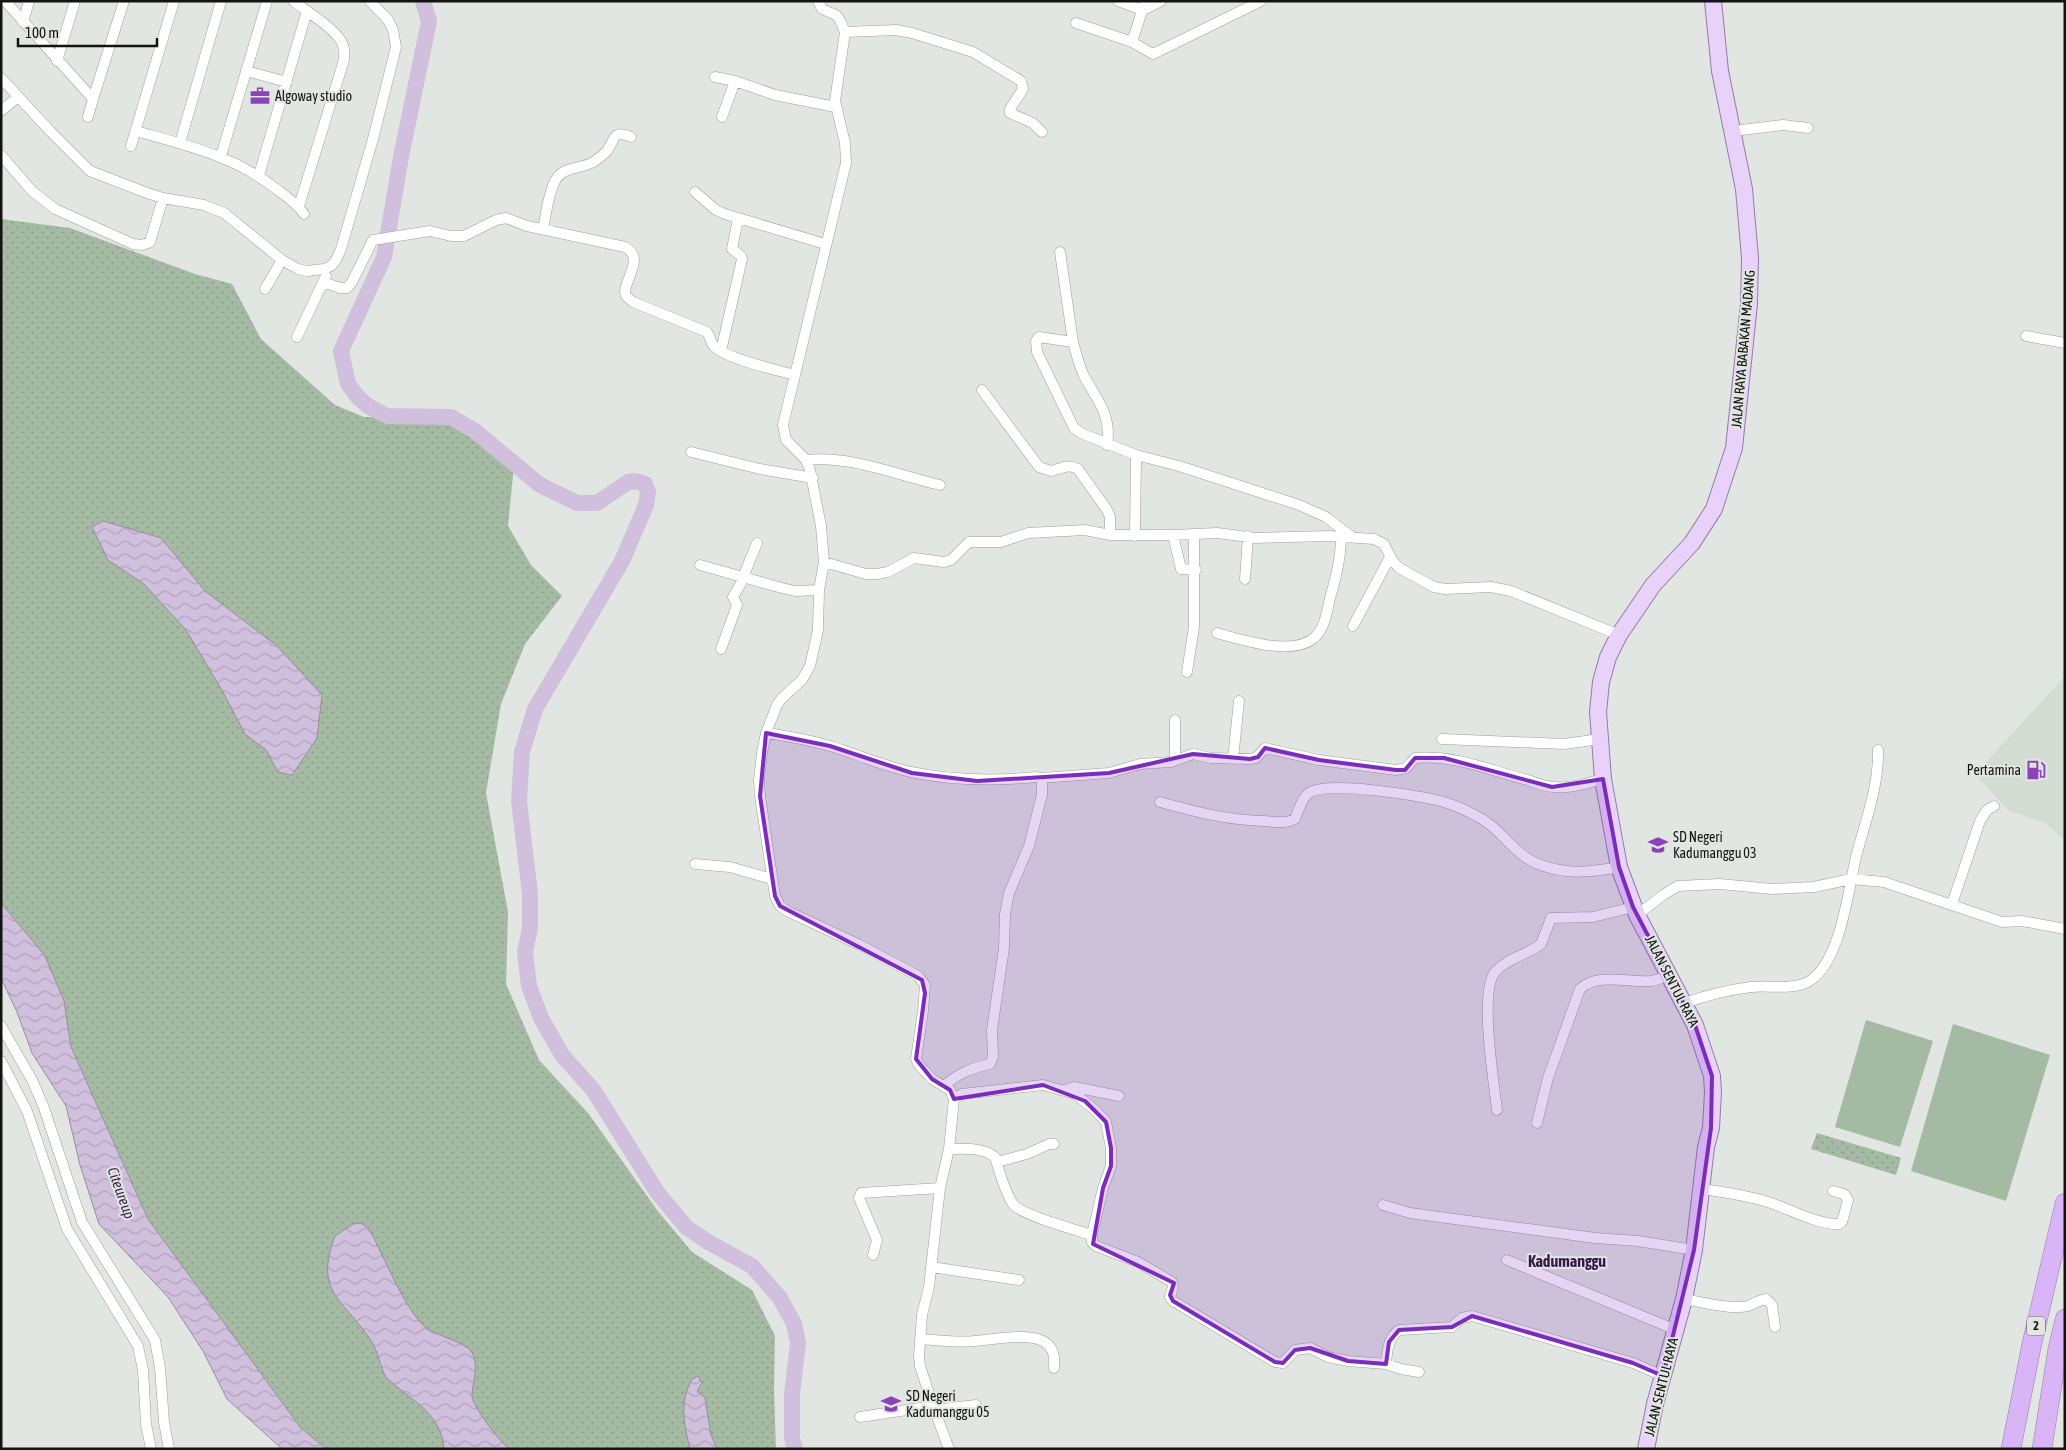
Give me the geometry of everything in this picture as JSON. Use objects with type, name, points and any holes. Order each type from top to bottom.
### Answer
[{"type":"highway","name":"2","points":[[2011,1449],[2032,1343],[2065,1203]]},
{"type":"highway","name":"2","points":[[2042,1449],[2058,1348],[2065,1319]]},
{"type":"main road","name":"JALAN RAYA BABAKAN MADANG","points":[[1619,635],[1652,585],[1692,543],[1714,509],[1734,448],[1750,304],[1750,258],[1744,189],[1720,71],[1713,1]]},
{"type":"main road","name":"JALAN SENTUL RAYA","points":[[1619,635],[1608,657],[1601,682],[1598,712],[1604,779],[1619,867],[1635,911],[1685,1003],[1700,1038],[1712,1084],[1711,1128],[1706,1147],[1694,1250],[1684,1300],[1650,1423],[1646,1449]]},
{"type":"street","points":[[5,1],[93,99]]},
{"type":"street","points":[[23,22],[29,1]]},
{"type":"street","points":[[58,61],[75,1]]},
{"type":"street","points":[[88,118],[124,1]]},
{"type":"street","points":[[131,146],[174,1]]},
{"type":"street","points":[[180,143],[221,1]]},
{"type":"street","points":[[221,156],[267,1]]},
{"type":"street","points":[[297,337],[341,249],[374,139],[396,48],[393,30],[388,20],[370,1]]},
{"type":"street","points":[[818,1],[822,9],[840,20],[845,32],[835,95],[845,143],[846,162],[825,244],[783,425],[783,432],[786,440],[806,460],[813,478],[824,548],[824,562],[819,590],[818,630],[810,666],[802,680],[777,705],[766,733],[759,780],[772,879],[775,896],[780,906],[922,980],[925,993],[916,1059],[932,1079],[945,1085],[950,1090],[954,1099],[949,1149],[940,1188],[929,1287],[922,1315],[920,1339],[920,1366],[933,1408],[949,1449]]},
{"type":"street","points":[[1118,1],[1144,6],[1161,1]]},
{"type":"street","points":[[1076,23],[1132,42],[1153,54],[1261,1]]},
{"type":"street","points":[[136,130],[221,156],[259,175],[301,210],[344,60],[345,50],[343,43],[337,35],[295,2]]},
{"type":"street","points":[[1132,42],[1144,6]]},
{"type":"street","points":[[259,175],[307,12]]},
{"type":"street","points":[[845,32],[896,30],[912,33],[973,52],[1021,81],[1023,89],[1010,109],[1010,113],[1032,123],[1042,132]]},
{"type":"street","points":[[246,70],[286,82]]},
{"type":"street","points":[[715,77],[736,81],[775,95],[836,107]]},
{"type":"street","points":[[1,78],[90,171],[163,198],[204,204],[219,211],[291,266],[307,271],[324,269],[331,266]]},
{"type":"street","points":[[722,117],[736,81]]},
{"type":"street","points":[[1,111],[18,97]]},
{"type":"street","points":[[1733,131],[1783,124],[1808,128]]},
{"type":"street","points":[[543,229],[552,189],[555,180],[560,174],[570,168],[585,166],[594,162],[607,150],[617,135],[631,137]]},
{"type":"street","points":[[1,154],[32,191],[55,209],[132,244],[142,245],[150,242],[163,198]]},
{"type":"street","points":[[694,192],[716,210],[738,219],[825,244]]},
{"type":"street","points":[[324,282],[340,288],[347,288],[352,282],[373,240],[430,231],[451,236],[464,236],[496,220],[506,218],[522,225],[625,247],[631,250],[634,257],[626,285],[626,296],[633,302],[707,332],[714,346],[721,351],[760,366],[795,375]]},
{"type":"street","points":[[721,351],[742,259],[732,249],[738,219]]},
{"type":"street","points":[[1060,252],[1073,342],[1083,375],[1097,396],[1109,425],[1107,445]]},
{"type":"street","points":[[265,289],[282,260]]},
{"type":"street","points":[[2026,336],[2065,342]]},
{"type":"street","points":[[1073,342],[1039,337],[1036,341],[1037,352],[1074,428],[1107,445],[1136,455],[1179,466],[1298,505],[1326,517],[1347,537]]},
{"type":"street","points":[[982,390],[1039,467],[1051,472],[1068,466],[1078,468],[1108,510],[1110,535]]},
{"type":"street","points":[[691,452],[760,469],[813,478]]},
{"type":"street","points":[[1135,536],[1136,455]]},
{"type":"street","points":[[806,460],[832,459],[940,485]]},
{"type":"street","points":[[824,562],[866,574],[876,574],[888,572],[914,558],[944,562],[952,560],[969,542],[1001,542],[1028,533],[1038,532],[1085,530],[1110,535],[1135,536],[1225,533],[1270,538],[1347,537],[1379,541],[1386,546],[1390,557],[1399,568],[1434,587],[1445,589],[1482,586],[1506,589],[1619,635]]},
{"type":"street","points":[[1186,672],[1194,628],[1196,570],[1194,534]]},
{"type":"street","points":[[1173,536],[1181,569],[1196,570]]},
{"type":"street","points":[[1245,579],[1248,536]]},
{"type":"street","points":[[1217,634],[1267,645],[1289,646],[1301,645],[1316,637],[1324,622],[1347,537]]},
{"type":"street","points":[[721,649],[737,604],[732,598],[744,576],[757,543]]},
{"type":"street","points":[[1353,626],[1390,557]]},
{"type":"street","points":[[700,565],[744,576],[761,583],[795,590],[819,590]]},
{"type":"street","points":[[1233,759],[1239,701]]},
{"type":"street","points":[[1175,720],[1175,760]]},
{"type":"street","points":[[766,733],[800,738],[830,746],[882,765],[912,772],[977,781],[1109,773],[1140,764],[1175,760],[1193,754],[1211,758],[1256,758],[1265,748],[1319,760],[1396,770],[1406,768],[1415,758],[1444,758],[1469,762],[1499,774],[1552,787],[1567,788],[1604,779]]},
{"type":"street","points":[[1442,739],[1564,744],[1600,739]]},
{"type":"street","points":[[1685,1003],[1707,994],[1753,987],[1796,985],[1810,981],[1822,970],[1840,930],[1848,900],[1851,879],[1877,780],[1878,750]]},
{"type":"street","points":[[945,1085],[958,1074],[971,1068],[990,1064],[993,1057],[992,1030],[1004,948],[1005,914],[1009,893],[1029,846],[1042,795],[1043,785],[1041,778]]},
{"type":"street","points":[[1160,802],[1206,815],[1241,820],[1285,822],[1295,819],[1305,796],[1310,792],[1321,789],[1358,789],[1417,797],[1443,802],[1470,812],[1484,820],[1521,855],[1540,865],[1579,873],[1619,867]]},
{"type":"street","points":[[1952,904],[1980,821],[1987,810],[1994,806]]},
{"type":"street","points":[[695,864],[730,867],[772,879]]},
{"type":"street","points":[[1497,1110],[1490,1044],[1488,990],[1490,980],[1495,972],[1505,964],[1541,944],[1544,940],[1549,920],[1552,918],[1593,917],[1635,911],[1678,886],[1720,884],[1772,889],[1814,887],[1851,879],[1884,882],[2002,922],[2022,921],[2065,929]]},
{"type":"street","points":[[1537,1123],[1548,1078],[1580,989],[1585,984],[1602,980],[1652,980],[1670,975]]},
{"type":"street","points":[[1,1026],[32,1080],[43,1105],[82,1222],[154,1340],[160,1368],[164,1422],[169,1449]]},
{"type":"street","points":[[1,1061],[17,1088],[27,1111],[66,1229],[138,1346],[143,1370],[146,1424],[151,1449]]},
{"type":"street","points":[[17,1088],[32,1080]]},
{"type":"street","points":[[954,1099],[962,1094],[1043,1085],[1064,1091],[1085,1101],[1106,1122],[1111,1148],[1111,1166],[1103,1188],[1092,1235],[1092,1242],[1096,1246],[1138,1262],[1172,1282],[1173,1287],[1170,1297],[1173,1301],[1275,1362],[1283,1363],[1295,1350],[1310,1348],[1321,1354],[1348,1361],[1386,1364],[1419,1372]]},
{"type":"street","points":[[1064,1091],[1074,1087],[1119,1096]]},
{"type":"street","points":[[996,1162],[1027,1154],[1049,1144],[1054,1144]]},
{"type":"street","points":[[949,1149],[974,1149],[993,1155],[1014,1206],[1036,1216],[1092,1235]]},
{"type":"street","points":[[873,1255],[877,1240],[859,1198],[861,1193],[940,1188]]},
{"type":"street","points":[[1702,1189],[1732,1193],[1771,1203],[1817,1220],[1839,1224],[1842,1222],[1848,1200],[1844,1194],[1833,1191]]},
{"type":"street","points":[[1383,1204],[1405,1212],[1595,1238],[1638,1241],[1694,1250]]},
{"type":"street","points":[[1507,1260],[1676,1330]]},
{"type":"street","points":[[931,1267],[1019,1280]]},
{"type":"street","points":[[1684,1300],[1748,1306],[1756,1300],[1766,1299],[1772,1305],[1775,1327]]},
{"type":"street","points":[[1386,1364],[1389,1342],[1394,1333],[1399,1330],[1452,1327],[1462,1318],[1472,1316],[1633,1362],[1663,1376]]},
{"type":"street","points":[[920,1339],[974,1342],[1013,1337],[1040,1339],[1053,1352],[1054,1368]]},
{"type":"street","points":[[860,1416],[976,1405]]},
{"type":"highlighted area","points":[[766,733],[830,746],[912,773],[977,781],[1109,773],[1193,754],[1250,759],[1258,757],[1265,748],[1319,760],[1396,770],[1405,770],[1415,758],[1444,758],[1552,787],[1603,779],[1619,867],[1633,907],[1695,1025],[1712,1076],[1711,1128],[1694,1250],[1663,1376],[1633,1363],[1472,1316],[1452,1327],[1399,1330],[1389,1342],[1386,1364],[1348,1361],[1310,1348],[1295,1350],[1283,1363],[1275,1362],[1173,1301],[1170,1295],[1174,1283],[1093,1244],[1103,1188],[1111,1166],[1111,1148],[1106,1122],[1085,1101],[1043,1085],[954,1099],[950,1090],[932,1079],[916,1059],[925,993],[922,980],[780,906],[775,896],[760,796]]},
{"type":"shaded area","points":[[2065,676],[2065,841],[2047,824],[2008,810],[1975,774]]},
{"type":"green space","points":[[1,219],[70,228],[195,274],[232,284],[261,339],[335,405],[364,417],[451,417],[475,431],[514,465],[508,526],[531,565],[562,596],[525,644],[501,704],[486,793],[508,912],[506,984],[539,1060],[588,1113],[657,1210],[692,1252],[752,1290],[775,1336],[776,1449],[326,1449],[300,1427],[148,1219],[71,1047],[64,1001],[45,956],[1,903]]},
{"type":"green space","points":[[1866,1020],[1933,1041],[1900,1147],[1835,1127]]},
{"type":"green space","points":[[1953,1024],[2050,1055],[2006,1201],[1911,1171]]},
{"type":"green space","points":[[1817,1133],[1901,1158],[1896,1175],[1811,1149]]},
{"type":"water","points":[[103,521],[161,538],[205,591],[277,646],[322,695],[317,738],[292,775],[278,772],[266,750],[245,734],[223,692],[186,630],[144,584],[108,560],[92,527]]},
{"type":"water","name":"Citeureup","points":[[1,903],[45,956],[64,1001],[71,1047],[148,1219],[300,1427],[326,1449],[282,1449],[227,1399],[203,1351],[168,1297],[99,1224],[80,1165],[66,1106],[32,1053],[17,1012],[1,978]]},
{"type":"water","points":[[361,1223],[369,1229],[401,1294],[416,1317],[424,1326],[471,1351],[475,1362],[473,1401],[500,1440],[509,1449],[444,1449],[439,1430],[430,1415],[386,1377],[370,1339],[341,1303],[329,1282],[329,1255],[335,1236],[353,1224]]},
{"type":"water","points":[[698,1376],[702,1383],[697,1391],[705,1398],[711,1435],[717,1449],[690,1449],[684,1405],[692,1379]]},
{"type":"waterway","points":[[423,1],[429,21],[401,157],[384,257],[341,351],[348,384],[368,406],[387,416],[451,417],[475,431],[540,485],[577,503],[597,503],[628,482],[635,481],[645,484],[648,492],[646,505],[622,561],[535,709],[522,752],[519,801],[530,894],[530,928],[525,952],[529,986],[541,1018],[562,1055],[594,1091],[657,1192],[686,1227],[708,1242],[752,1266],[780,1298],[794,1324],[798,1343],[792,1394],[792,1438],[795,1449]]},
{"type":"place","name":"Algoway studio","points":[[260,96]]},
{"type":"place","name":"Pertamina","points":[[2036,770]]},
{"type":"place","name":"SD Negeri Kadumanggu 03","points":[[1658,845]]},
{"type":"place","name":"SD Negeri Kadumanggu 05","points":[[891,1404]]},
{"type":"district","name":"Kadumanggu","points":[[1567,1261]]}]
